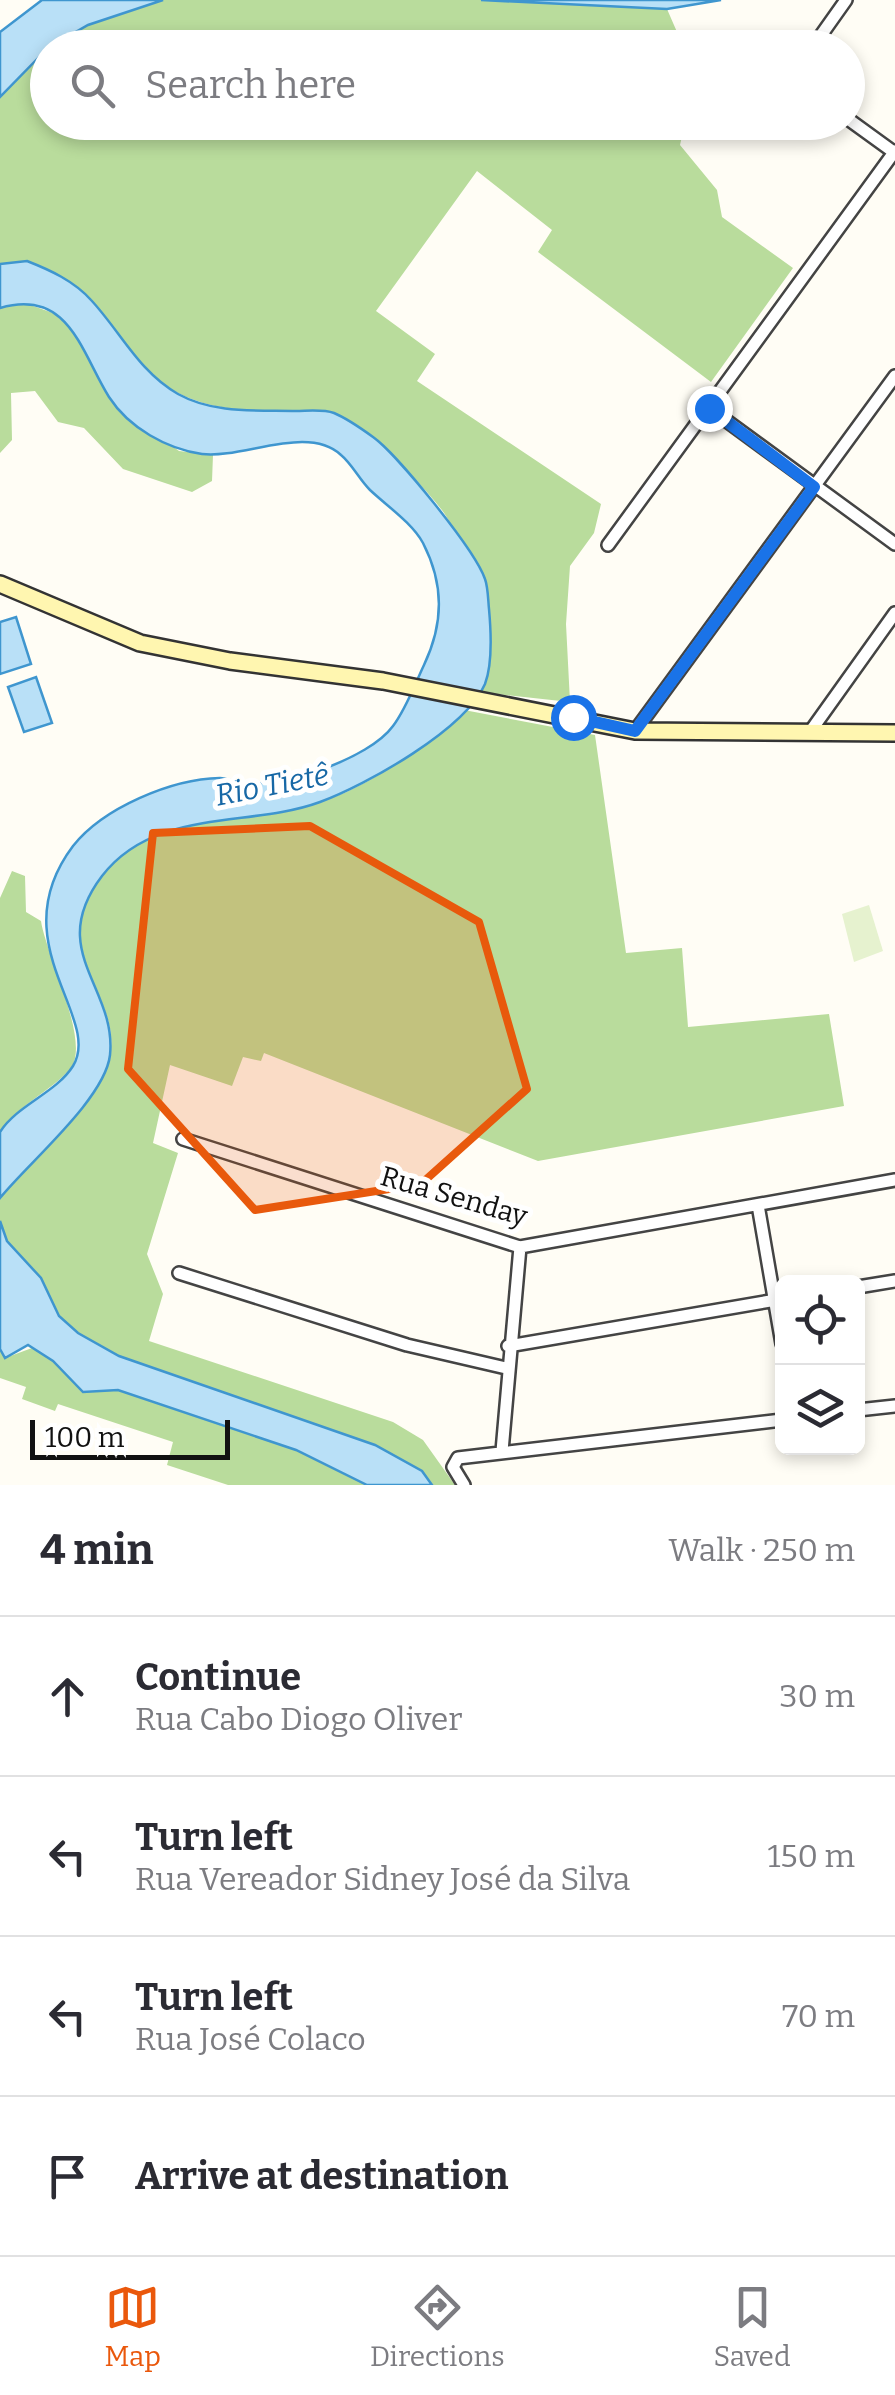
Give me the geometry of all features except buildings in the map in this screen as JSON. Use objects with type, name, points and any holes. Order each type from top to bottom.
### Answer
[{"type":"main road","points":[[0,584],[24,598],[140,643],[230,661],[383,682],[635,731],[895,733]]},
{"type":"main road","points":[[0,593],[24,598]]},
{"type":"street","points":[[825,30],[846,0]]},
{"type":"street","points":[[608,545],[895,152],[865,131]]},
{"type":"street","points":[[635,731],[895,376]]},
{"type":"street","points":[[709,408],[895,544]]},
{"type":"street","points":[[810,732],[895,613]]},
{"type":"street","name":"Rua Senday","points":[[183,1139],[520,1247],[895,1180]]},
{"type":"street","points":[[758,1204],[775,1282]]},
{"type":"street","points":[[502,1451],[506,1368],[520,1247]]},
{"type":"street","points":[[179,1273],[425,1350],[506,1368]]},
{"type":"street","points":[[865,1286],[895,1282]]},
{"type":"street","points":[[508,1346],[775,1301]]},
{"type":"street","points":[[865,1409],[895,1406]]},
{"type":"street","points":[[464,1485],[454,1463],[458,1458],[775,1421]]},
{"type":"highlighted area","points":[[310,826],[479,922],[527,1089],[421,1184],[255,1210],[128,1069],[153,833]]},
{"type":"green space","points":[[163,0],[481,0],[667,9],[676,30],[80,30]]},
{"type":"green space","points":[[30,68],[30,140],[681,140],[680,145],[717,190],[722,217],[793,268],[711,382],[538,252],[552,230],[477,171],[376,311],[435,354],[417,381],[601,504],[594,533],[570,566],[566,624],[570,702],[478,692],[485,684],[452,527],[416,479],[376,442],[338,416],[325,412],[241,410],[182,395],[143,367],[75,288],[54,273],[30,265],[0,264],[0,97]]},
{"type":"green space","points":[[22,302],[53,313],[78,334],[110,399],[179,451],[213,455],[212,481],[192,492],[123,469],[84,428],[58,422],[35,391],[11,393],[12,440],[0,453],[0,308]]},
{"type":"green space","points":[[464,710],[595,735],[626,953],[682,948],[688,1027],[829,1014],[844,1106],[538,1161],[264,1053],[261,1061],[243,1057],[232,1086],[170,1065],[153,1143],[178,1153],[147,1254],[163,1294],[149,1341],[393,1422],[423,1440],[455,1485],[433,1485],[422,1471],[375,1445],[119,1356],[78,1333],[59,1316],[40,1278],[7,1241],[0,1221],[0,1198],[74,1117],[108,1061],[111,1039],[107,1017],[82,950],[80,926],[86,901],[103,874],[124,854],[175,829],[316,803],[355,788],[414,751]]},
{"type":"green space","points":[[12,871],[25,876],[26,912],[41,921],[72,1020],[75,1057],[62,1077],[15,1114],[0,1132],[0,898]]},
{"type":"green space","points":[[869,905],[883,951],[854,962],[842,914]]},
{"type":"green space","points":[[32,1348],[53,1361],[83,1392],[118,1390],[296,1450],[367,1485],[228,1485],[167,1465],[173,1442],[58,1404],[55,1411],[22,1399],[26,1387],[0,1378],[0,1349],[5,1358]]},
{"type":"water","points":[[42,0],[163,0],[79,30],[30,30],[30,66],[0,97],[0,32]]},
{"type":"water","points":[[481,0],[721,0],[667,9]]},
{"type":"water","name":"Rio Tietê","points":[[27,261],[84,293],[141,363],[178,394],[221,408],[330,412],[373,437],[434,503],[478,565],[487,589],[491,647],[488,676],[474,702],[436,737],[387,769],[320,802],[293,810],[205,823],[149,839],[124,854],[102,876],[86,902],[80,926],[81,948],[109,1031],[110,1055],[105,1072],[64,1130],[0,1198],[0,1132],[16,1114],[66,1075],[79,1046],[49,945],[46,914],[53,881],[73,846],[102,819],[160,790],[220,778],[242,783],[279,781],[324,769],[365,750],[393,726],[406,704],[431,649],[439,604],[435,573],[423,543],[345,459],[327,446],[293,442],[202,454],[162,442],[127,418],[109,397],[70,328],[57,316],[42,307],[23,304],[0,308],[0,264]]},
{"type":"water","points":[[16,617],[31,664],[0,674],[0,622]]},
{"type":"water","points":[[36,677],[52,723],[24,732],[8,687]]},
{"type":"water","points":[[0,1221],[7,1241],[41,1278],[59,1316],[78,1333],[119,1356],[375,1445],[422,1471],[432,1485],[367,1485],[296,1450],[118,1390],[83,1392],[53,1361],[28,1345],[5,1358],[0,1349]]},
{"type":"route","points":[[573,717],[635,731],[814,487],[709,408]]}]
